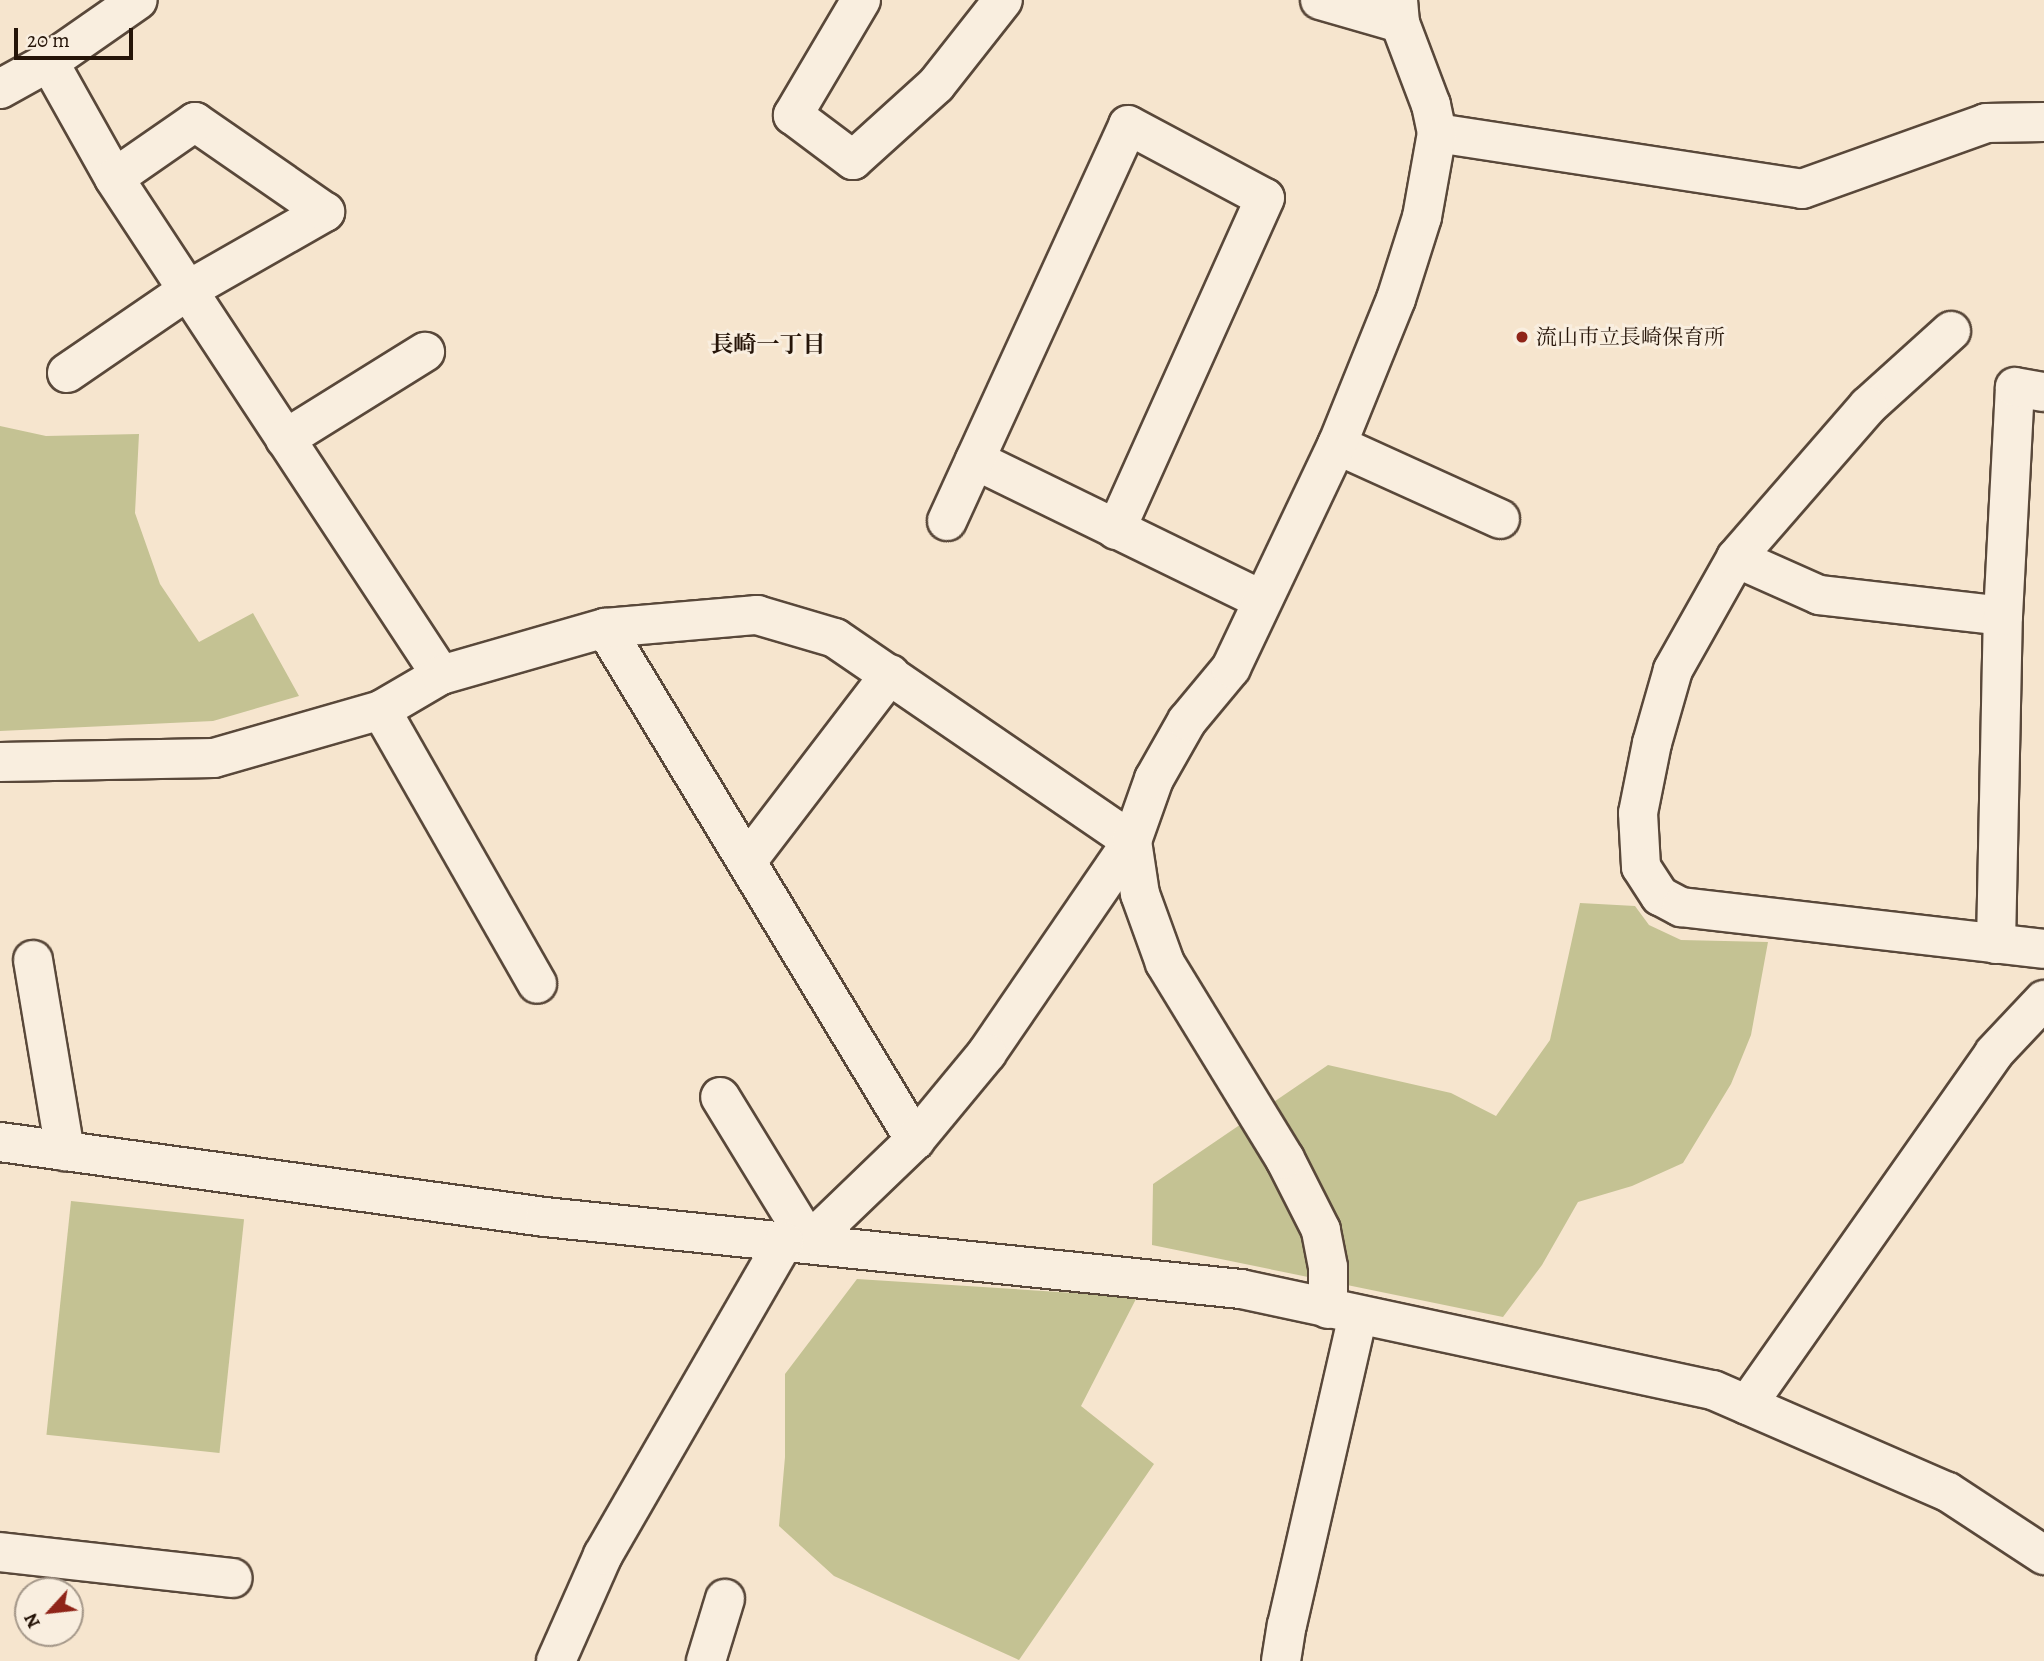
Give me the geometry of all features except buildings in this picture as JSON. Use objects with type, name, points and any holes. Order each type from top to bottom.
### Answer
[{"type":"street","points":[[0,89],[49,62],[138,0]]},
{"type":"street","points":[[862,0],[793,115],[853,160],[936,85],[1003,0]]},
{"type":"street","points":[[556,1661],[603,1555],[797,1242],[915,1139],[986,1053],[1132,841],[1154,779],[1187,721],[1231,668],[1337,445],[1395,299],[1422,217],[1437,133],[1431,105],[1399,11],[1320,0]]},
{"type":"street","points":[[49,62],[114,178],[441,675]]},
{"type":"street","points":[[67,373],[188,290],[325,212],[195,122],[114,178]]},
{"type":"street","points":[[1437,133],[1802,189],[1986,123],[2044,122]]},
{"type":"street","points":[[947,522],[1128,125],[1265,198],[1116,530]]},
{"type":"street","points":[[1951,331],[1868,407],[1736,558],[1673,670],[1651,743],[1637,813],[1641,867],[1660,896],[1681,907],[2044,950]]},
{"type":"street","points":[[285,439],[425,352]]},
{"type":"street","points":[[1996,944],[2003,615],[2015,387],[2044,392]]},
{"type":"street","points":[[1337,445],[1500,519]]},
{"type":"street","points":[[975,460],[1262,600]]},
{"type":"street","points":[[1736,558],[1819,595],[2003,615]]},
{"type":"street","points":[[0,762],[214,758],[381,710],[441,675],[606,628],[757,615],[835,638],[1132,841],[1140,894],[1165,962],[1285,1159],[1321,1230],[1328,1267],[1343,1312],[1281,1661]]},
{"type":"street","points":[[606,628],[915,1139]]},
{"type":"street","points":[[748,860],[890,674]]},
{"type":"street","points":[[381,710],[537,984]]},
{"type":"street","points":[[33,960],[65,1151]]},
{"type":"street","points":[[1747,1405],[1994,1053],[2044,1000]]},
{"type":"street","points":[[720,1097],[797,1242]]},
{"type":"street","points":[[0,1142],[545,1217],[1241,1289],[1713,1390],[1948,1492],[2044,1555]]},
{"type":"street","points":[[0,1552],[233,1578]]},
{"type":"street","points":[[706,1661],[725,1599]]},
{"type":"shaded area","points":[[0,426],[46,436],[139,434],[135,513],[160,584],[199,642],[253,613],[299,696],[213,721],[0,731]]},
{"type":"shaded area","points":[[1580,903],[1635,906],[1649,925],[1681,940],[1768,942],[1751,1035],[1731,1084],[1683,1163],[1632,1186],[1578,1202],[1542,1265],[1503,1317],[1152,1245],[1153,1184],[1328,1065],[1451,1093],[1496,1116],[1550,1040]]},
{"type":"shaded area","points":[[71,1201],[244,1219],[219,1453],[46,1435]]},
{"type":"shaded area","points":[[857,1279],[1137,1297],[1081,1406],[1154,1464],[1019,1660],[834,1576],[779,1526],[785,1457],[785,1374]]},
{"type":"place","name":"流山市立長崎保育所","points":[[1522,337]]},
{"type":"district","name":"長崎一丁目","points":[[768,345]]}]
